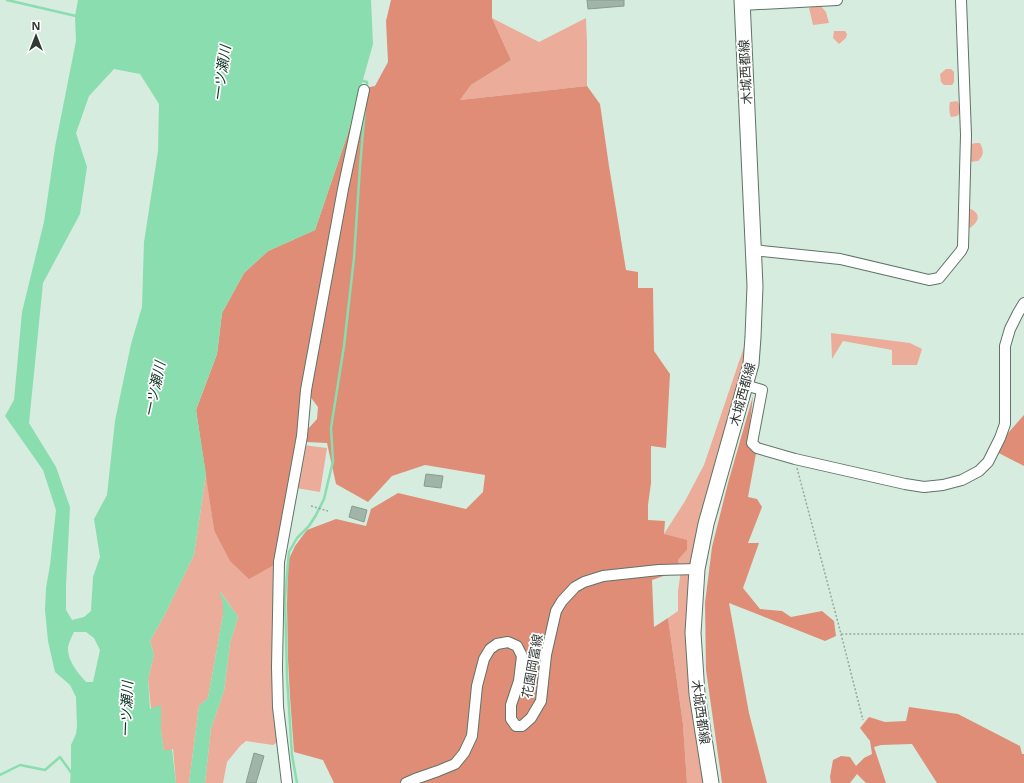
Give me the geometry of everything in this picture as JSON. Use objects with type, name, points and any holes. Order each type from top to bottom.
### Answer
[{"type":"main road","name":"木城西都線","points":[[711,783],[697,694],[693,633],[697,569],[706,524],[751,364],[753,337],[755,286],[742,2]]},
{"type":"street","points":[[742,2],[837,0]]},
{"type":"street","points":[[753,250],[840,259],[929,280],[939,278],[963,247],[966,135],[961,0]]},
{"type":"street","points":[[287,783],[278,707],[277,667],[279,562],[298,463],[306,390],[343,189],[364,90]]},
{"type":"street","points":[[745,385],[762,390],[752,443],[757,448],[795,459],[924,487],[943,485],[962,480],[979,471],[988,462],[1005,424],[1005,346],[1013,324],[1024,303]]},
{"type":"street","name":"花園岡富線","points":[[406,783],[455,764],[464,753],[472,736],[477,686],[484,659],[490,650],[497,644],[508,642],[517,646],[522,656],[518,681],[511,706],[511,719],[516,726],[522,726],[531,718],[541,701],[546,655],[556,611],[562,601],[575,587],[584,582],[604,576],[659,570],[697,569]]},
{"type":"path","points":[[795,459],[863,720]]},
{"type":"path","points":[[311,506],[328,511]]},
{"type":"path","points":[[840,634],[1024,634]]},
{"type":"shaded area","points":[[391,0],[492,0],[492,18],[511,60],[471,85],[460,100],[587,86],[600,104],[626,270],[638,272],[638,288],[653,288],[654,351],[670,374],[666,448],[651,446],[651,483],[648,505],[648,520],[665,521],[664,534],[687,540],[687,550],[678,560],[681,570],[652,580],[654,627],[668,618],[683,724],[687,783],[334,783],[323,760],[294,752],[288,659],[287,604],[288,561],[295,546],[307,530],[336,519],[366,526],[371,509],[398,493],[466,509],[483,492],[485,475],[425,465],[392,476],[368,502],[336,484],[327,443],[306,442],[307,430],[317,419],[318,407],[306,391],[279,562],[249,579],[230,561],[214,530],[196,410],[217,354],[222,313],[244,273],[268,251],[315,230],[348,133],[360,89],[375,86],[388,62],[386,21]]},
{"type":"shaded area","points":[[820,5],[826,12],[829,23],[813,25],[809,8]]},
{"type":"shaded area","points":[[492,18],[539,42],[586,18],[587,86],[460,100],[471,85],[511,60]]},
{"type":"shaded area","points":[[834,31],[845,31],[847,34],[846,38],[839,44],[833,38]]},
{"type":"shaded area","points":[[946,69],[951,69],[954,72],[954,82],[952,85],[944,85],[941,82],[940,74]]},
{"type":"shaded area","points":[[957,101],[959,104],[959,114],[951,117],[949,110],[950,102]]},
{"type":"shaded area","points":[[980,143],[983,151],[982,155],[978,161],[970,162],[968,149],[971,144]]},
{"type":"shaded area","points":[[971,209],[975,211],[978,217],[974,225],[968,229],[968,210]]},
{"type":"shaded area","points":[[831,333],[910,343],[922,349],[917,365],[892,365],[892,350],[843,341],[832,359]]},
{"type":"shaded area","points":[[746,341],[742,373],[686,636],[686,654],[690,691],[705,783],[687,783],[683,724],[668,618],[678,611],[678,591],[681,570],[678,560],[687,550],[664,534],[685,501],[704,465]]},
{"type":"shaded area","points":[[753,396],[750,423],[752,443],[757,448],[748,497],[757,499],[762,507],[748,543],[759,543],[743,588],[760,609],[782,611],[791,617],[822,611],[834,621],[836,636],[825,641],[729,603],[749,713],[767,783],[722,783],[706,670],[705,603],[712,547],[728,483]]},
{"type":"shaded area","points":[[1024,415],[1024,466],[993,450]]},
{"type":"shaded area","points":[[303,445],[327,448],[320,492],[296,488]]},
{"type":"shaded area","points":[[206,474],[214,530],[279,562],[281,740],[273,745],[246,741],[227,762],[223,783],[205,783],[211,728],[224,691],[230,643],[238,617],[220,591],[223,603],[223,615],[208,698],[199,706],[189,783],[176,783],[173,749],[164,752],[160,706],[151,709],[148,679],[154,655],[150,641],[194,555]]},
{"type":"shaded area","points":[[909,707],[958,714],[1020,746],[1022,754],[1024,754],[1024,783],[937,783],[912,744],[881,745],[874,747],[886,783],[866,783],[857,774],[850,783],[831,783],[830,777],[833,760],[841,756],[850,757],[856,766],[864,758],[872,754],[870,741],[860,728],[869,717],[885,722],[906,721]]},
{"type":"water","name":"一ツ瀬川","points":[[78,0],[371,0],[373,44],[348,133],[315,230],[268,251],[244,273],[222,313],[217,354],[196,410],[206,474],[194,555],[150,641],[154,655],[148,679],[150,709],[161,705],[161,731],[164,751],[172,749],[176,783],[70,783],[71,745],[76,734],[77,726],[76,697],[70,685],[55,672],[48,641],[45,610],[46,588],[56,510],[43,470],[5,416],[14,400],[22,312],[44,222],[55,147],[76,41],[75,16]],"holes":[[[114,69],[140,74],[159,104],[158,151],[144,242],[142,307],[131,344],[115,421],[107,495],[94,519],[100,557],[93,577],[91,611],[84,617],[72,620],[66,610],[70,507],[56,467],[29,423],[43,283],[80,214],[87,167],[76,133],[89,96]],[[74,632],[86,632],[94,638],[100,650],[93,682],[86,682],[69,657],[68,647]]]},
{"type":"water","points":[[219,590],[238,617],[230,643],[224,691],[211,728],[205,783],[189,783],[199,706],[208,698],[223,615],[223,603]]},
{"type":"building","points":[[587,0],[624,0],[624,6],[588,9]]},
{"type":"building","points":[[426,474],[443,476],[441,488],[424,486]]},
{"type":"building","points":[[352,506],[367,510],[364,522],[349,517]]},
{"type":"building","points":[[254,753],[264,756],[256,783],[246,783]]},
{"type":"waterway","points":[[7,0],[76,16]]},
{"type":"waterway","points":[[360,80],[367,82],[367,89]]},
{"type":"waterway","points":[[297,783],[292,755],[287,677],[285,598],[289,552],[297,538],[309,526],[324,499],[333,461],[331,428],[344,346],[354,258],[365,108]]},
{"type":"waterway","points":[[0,775],[20,765],[45,770],[60,757],[73,775]]}]
